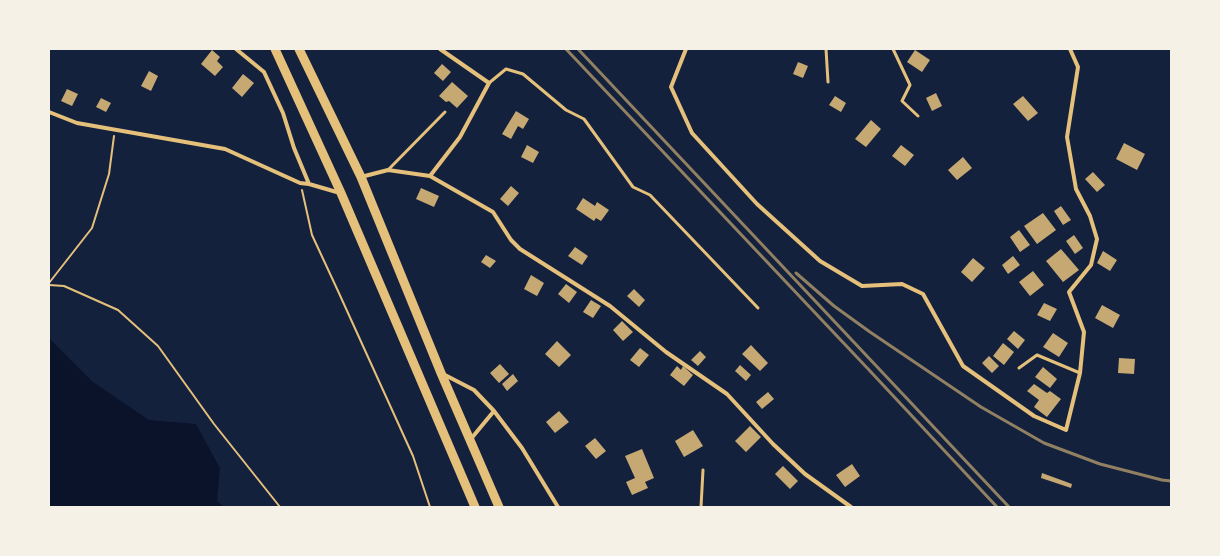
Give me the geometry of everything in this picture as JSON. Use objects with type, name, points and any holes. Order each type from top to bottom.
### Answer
[{"type":"main road","points":[[275,49],[341,193],[475,507]]},
{"type":"main road","points":[[299,49],[361,177],[441,373],[499,507]]},
{"type":"street","points":[[236,49],[264,72],[283,113],[294,148],[309,184]]},
{"type":"street","points":[[430,176],[460,137],[489,83],[440,49]]},
{"type":"street","points":[[686,49],[671,87],[692,133],[757,204],[820,261],[862,286],[902,284],[923,294],[963,366],[1034,416],[1066,430],[1080,373],[1084,332],[1069,292],[1091,265],[1097,239],[1090,216],[1076,189],[1067,137],[1078,67],[1070,49]]},
{"type":"street","points":[[49,112],[77,123],[225,149],[300,183],[341,193]]},
{"type":"street","points":[[361,177],[388,170],[430,176],[493,212],[510,240],[520,249],[610,306],[666,352],[728,394],[773,444],[805,474],[852,507]]},
{"type":"street","points":[[441,373],[474,390],[494,411],[522,448],[558,507]]},
{"type":"street","points":[[470,440],[494,411]]},
{"type":"lane","points":[[826,49],[828,82]]},
{"type":"lane","points":[[893,49],[910,85],[902,101],[918,116]]},
{"type":"lane","points":[[489,83],[506,69],[523,74],[566,110],[584,119],[633,186],[650,195],[758,308]]},
{"type":"lane","points":[[388,170],[445,112]]},
{"type":"lane","points":[[1019,368],[1037,355],[1080,373]]},
{"type":"lane","points":[[701,507],[702,470]]},
{"type":"path","points":[[115,130],[109,174],[92,228],[49,284],[64,286],[118,310],[158,346],[214,424],[280,507]]},
{"type":"path","points":[[300,183],[312,235],[413,456],[430,507]]},
{"type":"water","points":[[49,338],[93,382],[149,420],[196,424],[220,468],[217,501],[224,507],[49,507]]},
{"type":"building","points":[[212,50],[220,57],[217,61],[223,67],[215,76],[201,64]]},
{"type":"building","points":[[915,50],[930,60],[922,72],[907,62]]},
{"type":"building","points":[[798,62],[808,66],[803,78],[793,74]]},
{"type":"building","points":[[442,64],[451,72],[443,81],[434,73]]},
{"type":"building","points":[[149,71],[158,76],[151,91],[141,86]]},
{"type":"building","points":[[243,74],[254,83],[242,97],[232,88]]},
{"type":"building","points":[[452,82],[468,96],[457,108],[449,101],[446,102],[439,96]]},
{"type":"building","points":[[67,89],[78,94],[72,106],[61,101]]},
{"type":"building","points":[[936,93],[942,106],[932,111],[926,98]]},
{"type":"building","points":[[835,96],[846,103],[841,112],[829,105]]},
{"type":"building","points":[[1023,96],[1038,113],[1028,121],[1013,104]]},
{"type":"building","points":[[101,98],[111,103],[106,112],[96,107]]},
{"type":"building","points":[[516,111],[529,119],[523,129],[518,126],[511,139],[502,134]]},
{"type":"building","points":[[871,120],[881,129],[866,147],[855,139]]},
{"type":"building","points":[[1124,143],[1145,154],[1137,170],[1116,159]]},
{"type":"building","points":[[527,145],[539,152],[533,163],[521,157]]},
{"type":"building","points":[[901,145],[914,155],[905,166],[892,156]]},
{"type":"building","points":[[963,157],[972,168],[957,180],[948,170]]},
{"type":"building","points":[[1093,172],[1105,185],[1097,192],[1085,179]]},
{"type":"building","points":[[511,186],[519,193],[508,206],[500,199]]},
{"type":"building","points":[[421,188],[439,196],[434,207],[416,199]]},
{"type":"building","points":[[583,198],[595,206],[597,202],[609,210],[601,221],[596,218],[594,221],[576,209]]},
{"type":"building","points":[[1061,206],[1071,220],[1063,225],[1054,211]]},
{"type":"building","points":[[1043,213],[1056,230],[1037,244],[1024,226]]},
{"type":"building","points":[[1019,230],[1030,245],[1020,252],[1010,237]]},
{"type":"building","points":[[1074,235],[1083,248],[1075,254],[1066,241]]},
{"type":"building","points":[[575,247],[588,256],[582,265],[568,256]]},
{"type":"building","points":[[1061,249],[1079,270],[1063,282],[1046,261]]},
{"type":"building","points":[[1103,251],[1117,260],[1110,271],[1097,263]]},
{"type":"building","points":[[486,255],[496,261],[490,268],[481,262]]},
{"type":"building","points":[[1013,256],[1020,265],[1008,274],[1002,265]]},
{"type":"building","points":[[973,258],[985,268],[972,282],[961,272]]},
{"type":"building","points":[[1033,271],[1044,285],[1030,296],[1019,282]]},
{"type":"building","points":[[531,275],[544,283],[537,296],[524,289]]},
{"type":"building","points":[[566,284],[577,292],[569,303],[558,294]]},
{"type":"building","points":[[634,289],[645,300],[639,307],[627,296]]},
{"type":"building","points":[[591,300],[601,306],[593,318],[583,312]]},
{"type":"building","points":[[1044,303],[1057,309],[1050,321],[1037,315]]},
{"type":"building","points":[[1102,305],[1120,315],[1113,328],[1095,318]]},
{"type":"building","points":[[622,321],[633,332],[623,341],[613,330]]},
{"type":"building","points":[[1014,331],[1025,340],[1018,349],[1007,339]]},
{"type":"building","points":[[1053,333],[1068,343],[1059,357],[1043,347]]},
{"type":"building","points":[[557,341],[571,355],[559,367],[545,354]]},
{"type":"building","points":[[1003,343],[1014,352],[1004,365],[993,356]]},
{"type":"building","points":[[751,345],[768,363],[760,371],[742,354]]},
{"type":"building","points":[[640,348],[649,355],[639,367],[630,360]]},
{"type":"building","points":[[700,351],[706,357],[698,366],[691,360]]},
{"type":"building","points":[[989,356],[999,366],[992,373],[982,363]]},
{"type":"building","points":[[1119,358],[1135,359],[1134,374],[1118,373]]},
{"type":"building","points":[[500,364],[509,374],[499,383],[490,373]]},
{"type":"building","points":[[740,365],[751,375],[746,381],[735,371]]},
{"type":"building","points":[[677,366],[681,370],[683,366],[693,375],[684,386],[670,375]]},
{"type":"building","points":[[1043,367],[1057,379],[1050,388],[1035,377]]},
{"type":"building","points":[[513,374],[518,381],[507,391],[502,384]]},
{"type":"building","points":[[1034,384],[1047,393],[1050,391],[1061,399],[1047,417],[1034,407],[1039,400],[1027,391]]},
{"type":"building","points":[[768,392],[774,399],[762,409],[756,402]]},
{"type":"building","points":[[559,411],[569,422],[555,433],[546,422]]},
{"type":"building","points":[[750,426],[761,437],[746,452],[735,441]]},
{"type":"building","points":[[693,430],[703,446],[684,457],[675,441]]},
{"type":"building","points":[[595,438],[606,451],[596,459],[585,446]]},
{"type":"building","points":[[642,449],[654,478],[645,482],[648,488],[632,495],[626,482],[635,478],[625,456]]},
{"type":"building","points":[[852,464],[860,476],[845,487],[836,475]]},
{"type":"building","points":[[783,466],[798,481],[790,489],[775,474]]},
{"type":"building","points":[[1042,473],[1072,484],[1071,488],[1041,478]]},
{"type":"railway","points":[[566,49],[997,507]]},
{"type":"railway","points":[[578,49],[1009,507]]},
{"type":"railway","points":[[796,273],[834,306],[870,332],[981,407],[1044,443],[1100,464],[1171,481]]}]
